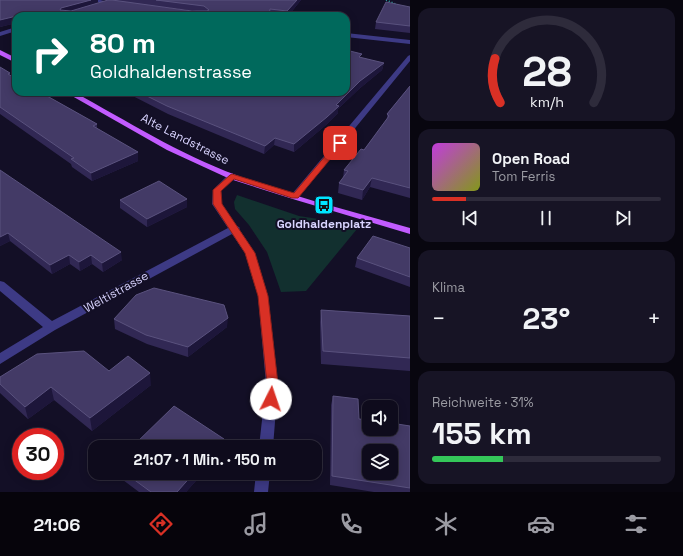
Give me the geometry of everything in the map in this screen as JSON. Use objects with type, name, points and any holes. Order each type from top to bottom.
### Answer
[{"type":"main road","points":[[0,52],[12,59]]},
{"type":"main road","name":"Alte Landstrasse","points":[[76,96],[183,154],[232,176],[410,231]]},
{"type":"street","points":[[90,0],[119,3],[93,8]]},
{"type":"street","points":[[0,34],[12,30]]},
{"type":"street","points":[[350,35],[410,42]]},
{"type":"street","points":[[295,196],[410,56]]},
{"type":"street","points":[[232,176],[217,190],[217,204],[235,228],[250,253],[263,296],[272,384],[267,440]]},
{"type":"street","name":"Weltistrasse","points":[[0,359],[51,327],[235,228]]},
{"type":"street","points":[[0,285],[51,327]]},
{"type":"street","points":[[261,492],[262,480]]},
{"type":"path","points":[[386,0],[399,5]]},
{"type":"green space","name":"Goldhaldenplatz","points":[[237,195],[299,216],[325,220],[357,229],[306,291],[281,292],[267,252],[249,225],[235,209],[234,202]]},
{"type":"building","points":[[0,0],[91,0],[61,8],[60,10],[71,11],[112,0],[192,11],[207,11],[209,10],[204,6],[156,0],[297,0],[287,11],[270,9],[270,12],[12,12],[12,17],[0,20]]},
{"type":"building","points":[[386,2],[410,7],[410,26],[376,22]]},
{"type":"building","points":[[350,51],[362,54],[359,57],[384,63],[360,81],[350,91]]},
{"type":"building","points":[[0,67],[10,73],[8,74],[12,76],[12,96],[47,96],[97,124],[93,126],[138,152],[91,173],[71,159],[74,158],[0,107]]},
{"type":"building","points":[[410,86],[410,188],[372,178],[363,190],[339,183],[348,171],[344,170],[361,149],[364,150],[389,116],[387,114]]},
{"type":"building","points":[[147,96],[345,96],[336,105],[339,106],[294,144],[275,138],[265,146],[167,106]]},
{"type":"building","points":[[0,170],[121,252],[102,263],[91,255],[79,262],[69,255],[50,265],[8,233],[0,237]]},
{"type":"building","points":[[159,181],[187,199],[147,219],[120,200]]},
{"type":"building","points":[[373,236],[410,248],[410,277],[357,258]]},
{"type":"building","points":[[154,288],[224,305],[228,318],[188,347],[146,335],[114,319],[136,295]]},
{"type":"building","points":[[321,310],[410,316],[410,358],[323,351]]},
{"type":"building","points":[[84,351],[109,371],[128,356],[150,373],[90,418],[51,387],[25,407],[0,384],[0,377],[37,354]]},
{"type":"building","points":[[333,396],[358,399],[359,419],[362,419],[362,436],[398,436],[398,424],[410,426],[410,488],[332,476]]},
{"type":"building","points":[[174,406],[224,439],[223,440],[139,440]]},
{"type":"building","points":[[135,480],[188,480],[177,492],[151,492]]},
{"type":"place","name":"Goldhaldenplatz","points":[[324,205]]},
{"type":"route","points":[[271,399],[272,384],[263,296],[250,253],[235,228],[217,204],[217,190],[232,176],[268,189],[295,196],[310,181],[340,143]]}]
